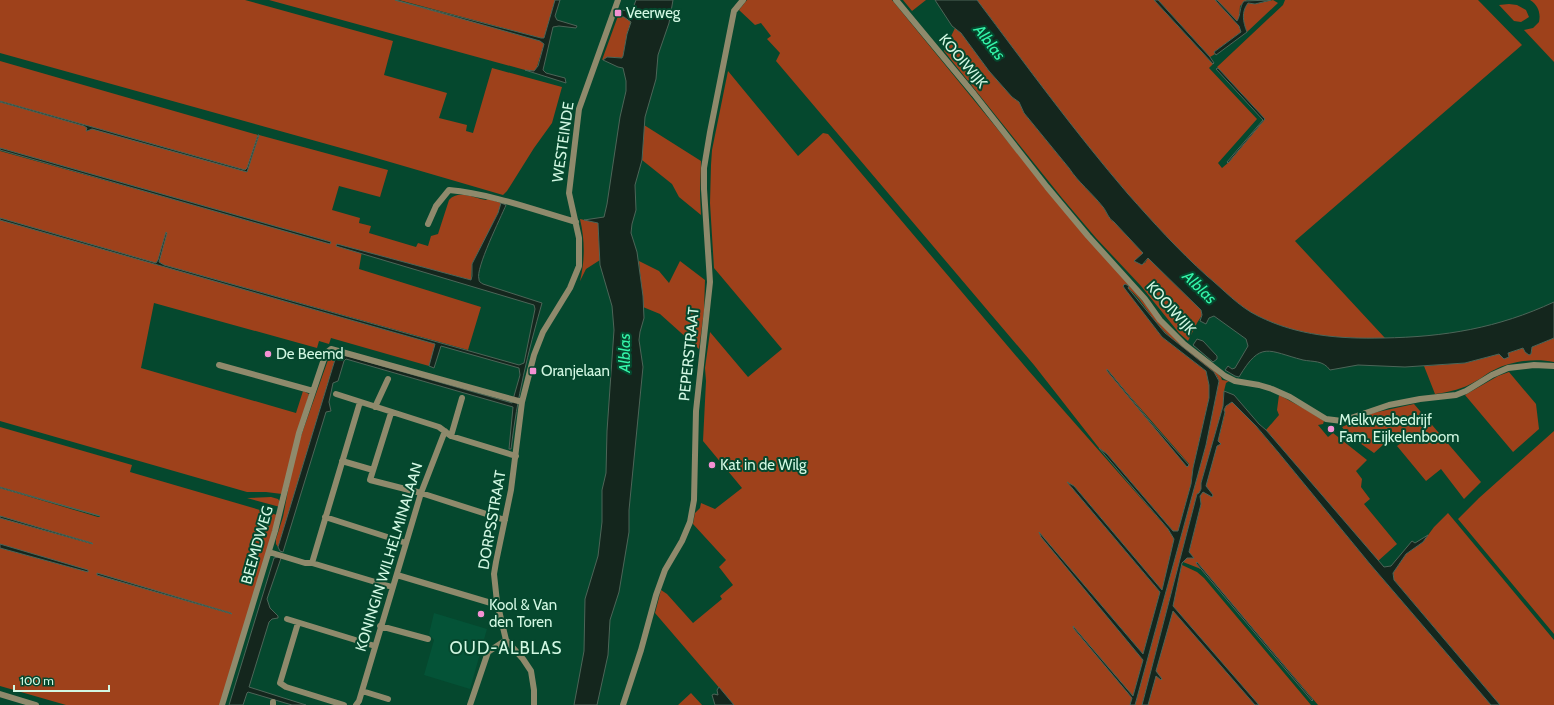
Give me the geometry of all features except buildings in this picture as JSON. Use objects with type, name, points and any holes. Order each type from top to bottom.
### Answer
[{"type":"street","name":"WESTEINDE","points":[[522,402],[537,346],[543,332],[570,288],[578,266],[579,238],[570,200],[569,188],[580,109],[618,0]]},
{"type":"street","name":"PEPERSTRAAT","points":[[623,705],[641,650],[656,595],[665,570],[682,541],[690,522],[694,500],[696,412],[710,282],[704,168],[734,11],[744,0]]},
{"type":"street","name":"KOOIWIJK","points":[[896,0],[974,94],[1047,187],[1088,236],[1146,299],[1160,320],[1184,344],[1225,376],[1235,381],[1272,389],[1290,397],[1326,419],[1342,421],[1389,405],[1420,399],[1456,395],[1508,368],[1534,365],[1554,366]]},
{"type":"street","points":[[428,224],[436,206],[449,190],[490,197],[576,222]]},
{"type":"street","name":"BEEMDWEG","points":[[222,705],[269,552],[284,498],[293,452],[326,353],[331,348],[522,402]]},
{"type":"street","points":[[219,365],[313,391]]},
{"type":"street","points":[[375,407],[388,379]]},
{"type":"street","points":[[336,394],[391,413],[439,427],[451,436],[516,456]]},
{"type":"street","points":[[451,436],[462,398]]},
{"type":"street","points":[[312,563],[360,402]]},
{"type":"street","name":"DORPSSTRAAT","points":[[522,402],[516,456],[494,574],[497,602],[506,640],[523,659],[530,671],[534,690],[534,705]]},
{"type":"street","points":[[391,413],[370,480],[421,493],[505,520]]},
{"type":"street","name":"KONINGIN WILHELMINALAAN","points":[[356,705],[362,691],[380,626],[397,575],[421,493],[445,431]]},
{"type":"street","points":[[342,461],[373,470]]},
{"type":"street","points":[[325,517],[406,542]]},
{"type":"street","points":[[269,552],[392,587]]},
{"type":"street","points":[[397,575],[491,603],[497,602]]},
{"type":"street","points":[[287,619],[375,646]]},
{"type":"street","points":[[298,623],[280,683],[286,687],[344,705]]},
{"type":"street","points":[[380,626],[428,639]]},
{"type":"street","points":[[470,705],[488,652],[506,640]]},
{"type":"street","points":[[362,691],[388,699]]},
{"type":"street","points":[[0,694],[36,705]]},
{"type":"street","points":[[316,705],[318,698]]},
{"type":"shaded area","points":[[0,0],[245,0],[393,41],[384,75],[447,93],[439,118],[467,125],[466,131],[473,133],[492,68],[562,87],[552,123],[503,195],[366,155],[0,53]]},
{"type":"shaded area","points":[[269,0],[395,0],[539,40],[544,44],[536,70],[525,70]]},
{"type":"shaded area","points":[[399,0],[555,0],[544,38],[541,38]]},
{"type":"shaded area","points":[[747,0],[892,0],[1013,148],[1151,311],[1221,377],[1222,380],[1229,381],[1226,383],[1223,406],[1201,483],[1201,489],[1197,494],[1142,705],[1135,705],[1206,445],[1219,381],[1217,376],[1170,338],[1133,292],[1124,287],[1162,337],[1206,371],[1209,385],[1209,398],[1193,468],[1191,484],[1178,531],[1173,531],[1107,454],[1099,448],[1034,365],[776,61],[780,53],[767,39],[771,36],[761,23],[755,25],[739,10]],"holes":[[[1107,370],[1189,464],[1187,466]]]},
{"type":"shaded area","points":[[903,0],[926,0],[912,11]]},
{"type":"shaded area","points":[[977,0],[1154,0],[1213,64],[1209,68],[1257,119],[1218,163],[1222,168],[1229,162],[1265,119],[1217,67],[1283,5],[1285,0],[1478,0],[1522,45],[1295,241],[1385,338],[1336,337],[1289,328],[1258,316],[1237,303],[1195,265],[1155,225],[1107,170],[1050,98]]},
{"type":"shaded area","points":[[1158,0],[1215,0],[1239,26],[1241,32],[1214,52],[1215,54],[1210,57]]},
{"type":"shaded area","points":[[1217,0],[1247,0],[1240,6],[1239,18],[1237,21]]},
{"type":"shaded area","points":[[1273,0],[1278,3],[1247,32],[1243,17],[1244,10],[1248,3],[1255,4]]},
{"type":"shaded area","points":[[1530,0],[1554,0],[1554,62],[1524,30],[1533,28],[1539,22],[1540,15],[1538,10],[1535,4]]},
{"type":"shaded area","points":[[1499,5],[1517,5],[1526,10],[1529,17],[1521,22],[1514,21]]},
{"type":"shaded area","points":[[618,16],[624,17],[631,21],[623,56],[622,58],[612,57],[602,60]]},
{"type":"shaded area","points":[[955,28],[961,33],[989,71],[1012,97],[1019,102],[1024,113],[1077,178],[1103,207],[1110,219],[1143,253],[1135,261],[1145,263],[1148,258],[1201,310],[1202,315],[1188,341],[1179,333],[1141,286],[1096,238],[1062,198],[944,51]]},
{"type":"shaded area","points":[[0,61],[258,135],[247,169],[245,170],[0,101]]},
{"type":"shaded area","points":[[728,71],[798,156],[823,133],[828,134],[1028,370],[1168,529],[1174,539],[1162,591],[1074,486],[1068,483],[1160,592],[1143,654],[1040,534],[1143,660],[1133,696],[1073,627],[1132,698],[1130,705],[734,705],[655,613],[661,590],[667,594],[693,623],[722,599],[720,596],[733,585],[719,567],[726,560],[693,524],[695,513],[700,508],[701,503],[715,509],[742,488],[703,441],[706,381],[705,368],[710,332],[748,377],[782,349],[714,268],[710,203],[712,150]]},
{"type":"shaded area","points":[[0,102],[87,128],[92,128],[247,172],[259,135],[388,170],[380,197],[339,186],[332,210],[360,218],[359,223],[371,226],[369,233],[416,247],[418,243],[428,246],[431,236],[438,234],[449,200],[453,197],[457,195],[466,195],[501,203],[498,213],[472,264],[471,280],[362,251],[359,269],[481,307],[468,350],[164,265],[159,262],[166,232],[156,263],[0,218],[0,151],[330,243],[331,242],[0,148]]},
{"type":"shaded area","points":[[644,125],[701,161],[701,215],[679,197],[672,184],[642,160]]},
{"type":"shaded area","points":[[580,219],[598,223],[600,260],[586,269],[580,281],[584,250]]},
{"type":"shaded area","points":[[0,220],[436,344],[429,366],[331,338],[329,344],[319,341],[317,348],[154,303],[141,368],[296,413],[303,391],[309,394],[282,494],[247,492],[0,421]]},
{"type":"shaded area","points":[[639,261],[659,271],[669,283],[680,261],[705,280],[704,311],[699,349],[660,314],[643,307]]},
{"type":"shaded area","points":[[1554,338],[1554,362],[1531,360],[1508,364],[1491,371],[1478,380],[1456,390],[1435,394],[1424,366],[1465,363],[1499,354],[1503,358],[1507,353],[1524,348],[1531,353],[1532,347]]},
{"type":"shaded area","points":[[333,352],[337,353],[278,547],[276,544],[276,539],[283,517],[295,453],[328,360]]},
{"type":"shaded area","points":[[1509,372],[1536,404],[1539,429],[1513,452],[1465,395],[1498,376]]},
{"type":"shaded area","points":[[1279,395],[1324,421],[1323,424],[1318,425],[1328,437],[1333,433],[1367,460],[1356,471],[1362,479],[1361,487],[1370,499],[1364,504],[1397,544],[1378,561],[1266,430],[1279,415],[1277,410]]},
{"type":"shaded area","points":[[1232,402],[1256,426],[1370,564],[1491,705],[1318,705],[1201,569],[1183,562],[1187,558],[1193,558],[1189,552],[1201,504],[1200,496],[1218,441],[1225,413],[1224,411],[1226,406]]},
{"type":"shaded area","points":[[1414,404],[1481,482],[1464,499],[1441,469],[1426,481],[1397,446],[1401,443],[1394,435],[1374,453],[1347,434],[1342,427],[1373,413]]},
{"type":"shaded area","points":[[0,427],[132,465],[130,472],[277,515],[223,705],[66,705],[0,686],[0,548],[88,572],[0,544],[0,518],[92,543],[0,516],[0,488],[98,517],[100,516],[0,487]],"holes":[[[97,574],[231,613],[232,614]]]},
{"type":"shaded area","points":[[1554,431],[1554,634],[1458,519],[1479,498]]},
{"type":"shaded area","points":[[271,497],[278,499],[281,503],[280,507],[247,498]]},
{"type":"shaded area","points":[[1448,513],[1554,640],[1554,705],[1500,705],[1394,580],[1393,573],[1406,554],[1423,542],[1434,527]]},
{"type":"shaded area","points":[[1182,565],[1197,572],[1204,578],[1311,705],[1145,705]]},
{"type":"shaded area","points":[[434,613],[487,629],[470,689],[424,675],[434,640],[429,634]]},
{"type":"shaded area","points":[[691,693],[702,705],[678,705]]},
{"type":"water","points":[[395,0],[544,38],[555,0],[560,0],[555,16],[557,20],[577,26],[576,28],[559,26],[553,27],[543,70],[546,73],[565,78],[566,83],[525,70],[534,71],[538,66],[544,44],[540,41]]},
{"type":"water","name":"Alblas","points":[[636,0],[673,0],[669,23],[658,55],[656,79],[645,117],[642,160],[635,185],[636,210],[631,233],[637,252],[643,296],[644,318],[639,340],[643,367],[629,510],[629,532],[619,592],[610,620],[608,655],[597,705],[574,705],[584,651],[585,599],[598,556],[602,522],[602,490],[606,473],[607,431],[614,330],[612,306],[600,265],[598,223],[584,220],[604,217],[620,117],[626,91],[626,81],[623,68],[603,60],[607,57],[622,58],[631,22],[624,17],[618,16],[620,10],[632,11]]},
{"type":"water","name":"Alblas","points":[[935,0],[977,0],[1069,122],[1128,194],[1166,236],[1196,266],[1231,298],[1258,316],[1288,328],[1335,337],[1383,338],[1428,336],[1492,325],[1554,302],[1554,338],[1532,347],[1531,354],[1529,355],[1523,348],[1508,353],[1509,357],[1504,359],[1499,354],[1465,363],[1405,367],[1358,365],[1330,370],[1321,363],[1266,351],[1253,357],[1239,377],[1235,376],[1225,370],[1228,366],[1232,369],[1235,368],[1248,346],[1246,339],[1214,316],[1209,318],[1206,324],[1200,321],[1202,315],[1201,310],[1148,258],[1142,265],[1134,261],[1143,253],[1110,219],[1099,202],[1077,178],[1024,113],[1019,102],[1012,97],[989,71],[961,33],[952,26]]},
{"type":"water","points":[[1154,0],[1158,0],[1210,57],[1214,63],[1213,64]]},
{"type":"water","points":[[1215,0],[1217,0],[1237,21],[1244,1],[1271,0],[1255,4],[1248,3],[1244,10],[1243,17],[1247,32],[1216,55],[1214,52],[1241,32],[1239,26]]},
{"type":"water","points":[[1218,68],[1265,119],[1228,163],[1227,162],[1263,120],[1216,69]]},
{"type":"water","points":[[0,101],[245,170],[259,135],[247,172],[92,129],[86,131],[87,128],[84,126]]},
{"type":"water","points":[[0,148],[331,242],[330,244],[0,150]]},
{"type":"water","points":[[501,203],[506,205],[484,254],[479,273],[479,281],[483,284],[542,303],[532,339],[516,412],[511,449],[509,449],[513,407],[346,359],[338,381],[333,383],[329,402],[331,411],[326,412],[283,552],[280,551],[278,547],[337,353],[512,403],[520,375],[519,368],[441,346],[434,368],[429,366],[435,344],[0,220],[0,218],[156,263],[166,232],[167,233],[159,262],[164,265],[519,365],[524,363],[535,309],[534,305],[336,246],[337,244],[471,280],[472,264],[498,213]]},
{"type":"water","points":[[1125,284],[1129,286],[1128,288],[1165,333],[1214,372],[1219,381],[1206,445],[1135,705],[1130,705],[1132,698],[1073,626],[1133,696],[1143,660],[1041,537],[1039,532],[1143,654],[1160,592],[1067,482],[1074,486],[1162,590],[1174,539],[1168,529],[1099,448],[1107,454],[1173,531],[1178,531],[1191,484],[1193,468],[1209,398],[1209,385],[1206,371],[1162,337],[1125,289],[1123,286]]},
{"type":"water","points":[[1197,339],[1203,341],[1217,356],[1217,359],[1213,362],[1193,345]]},
{"type":"water","points":[[1107,369],[1189,465],[1187,467],[1107,371]]},
{"type":"water","points":[[1224,391],[1234,395],[1266,430],[1384,567],[1391,566],[1412,541],[1415,543],[1428,535],[1423,542],[1406,554],[1393,573],[1394,580],[1500,705],[1491,705],[1370,564],[1256,426],[1232,402],[1226,406],[1224,410],[1225,412],[1218,441],[1221,444],[1217,446],[1206,486],[1213,495],[1212,497],[1203,492],[1200,496],[1201,504],[1189,552],[1194,558],[1187,558],[1182,563],[1173,606],[1259,705],[1255,705],[1173,611],[1156,671],[1162,679],[1161,680],[1156,676],[1148,705],[1142,705],[1197,494],[1201,489],[1201,483],[1223,406]]},
{"type":"water","points":[[0,487],[100,516],[0,488]]},
{"type":"water","points":[[0,516],[92,543],[93,544],[0,518]]},
{"type":"water","points":[[0,544],[88,570],[88,572],[0,548]]},
{"type":"water","points":[[274,558],[281,558],[267,599],[270,608],[278,616],[278,618],[272,619],[269,622],[249,687],[306,705],[292,705],[248,692],[243,705],[229,705]]},
{"type":"water","points":[[1197,562],[1313,700],[1312,701],[1196,563]]},
{"type":"water","points":[[97,573],[231,613],[232,614],[97,575]]},
{"type":"water","points":[[719,687],[734,705],[715,705],[712,695],[718,695],[717,690]]},
{"type":"place","name":"Veerweg","points":[[618,13]]},
{"type":"place","name":"De Beemd","points":[[268,354]]},
{"type":"place","name":"Oranjelaan","points":[[533,371]]},
{"type":"place","name":"Melkveebedrijf Fam. Eijkelenboom","points":[[1331,429]]},
{"type":"place","name":"Kat in de Wilg","points":[[712,465]]},
{"type":"place","name":"Kool & Van den Toren","points":[[481,614]]},
{"type":"district","name":"OUD-ALBLAS","points":[[506,648]]}]
